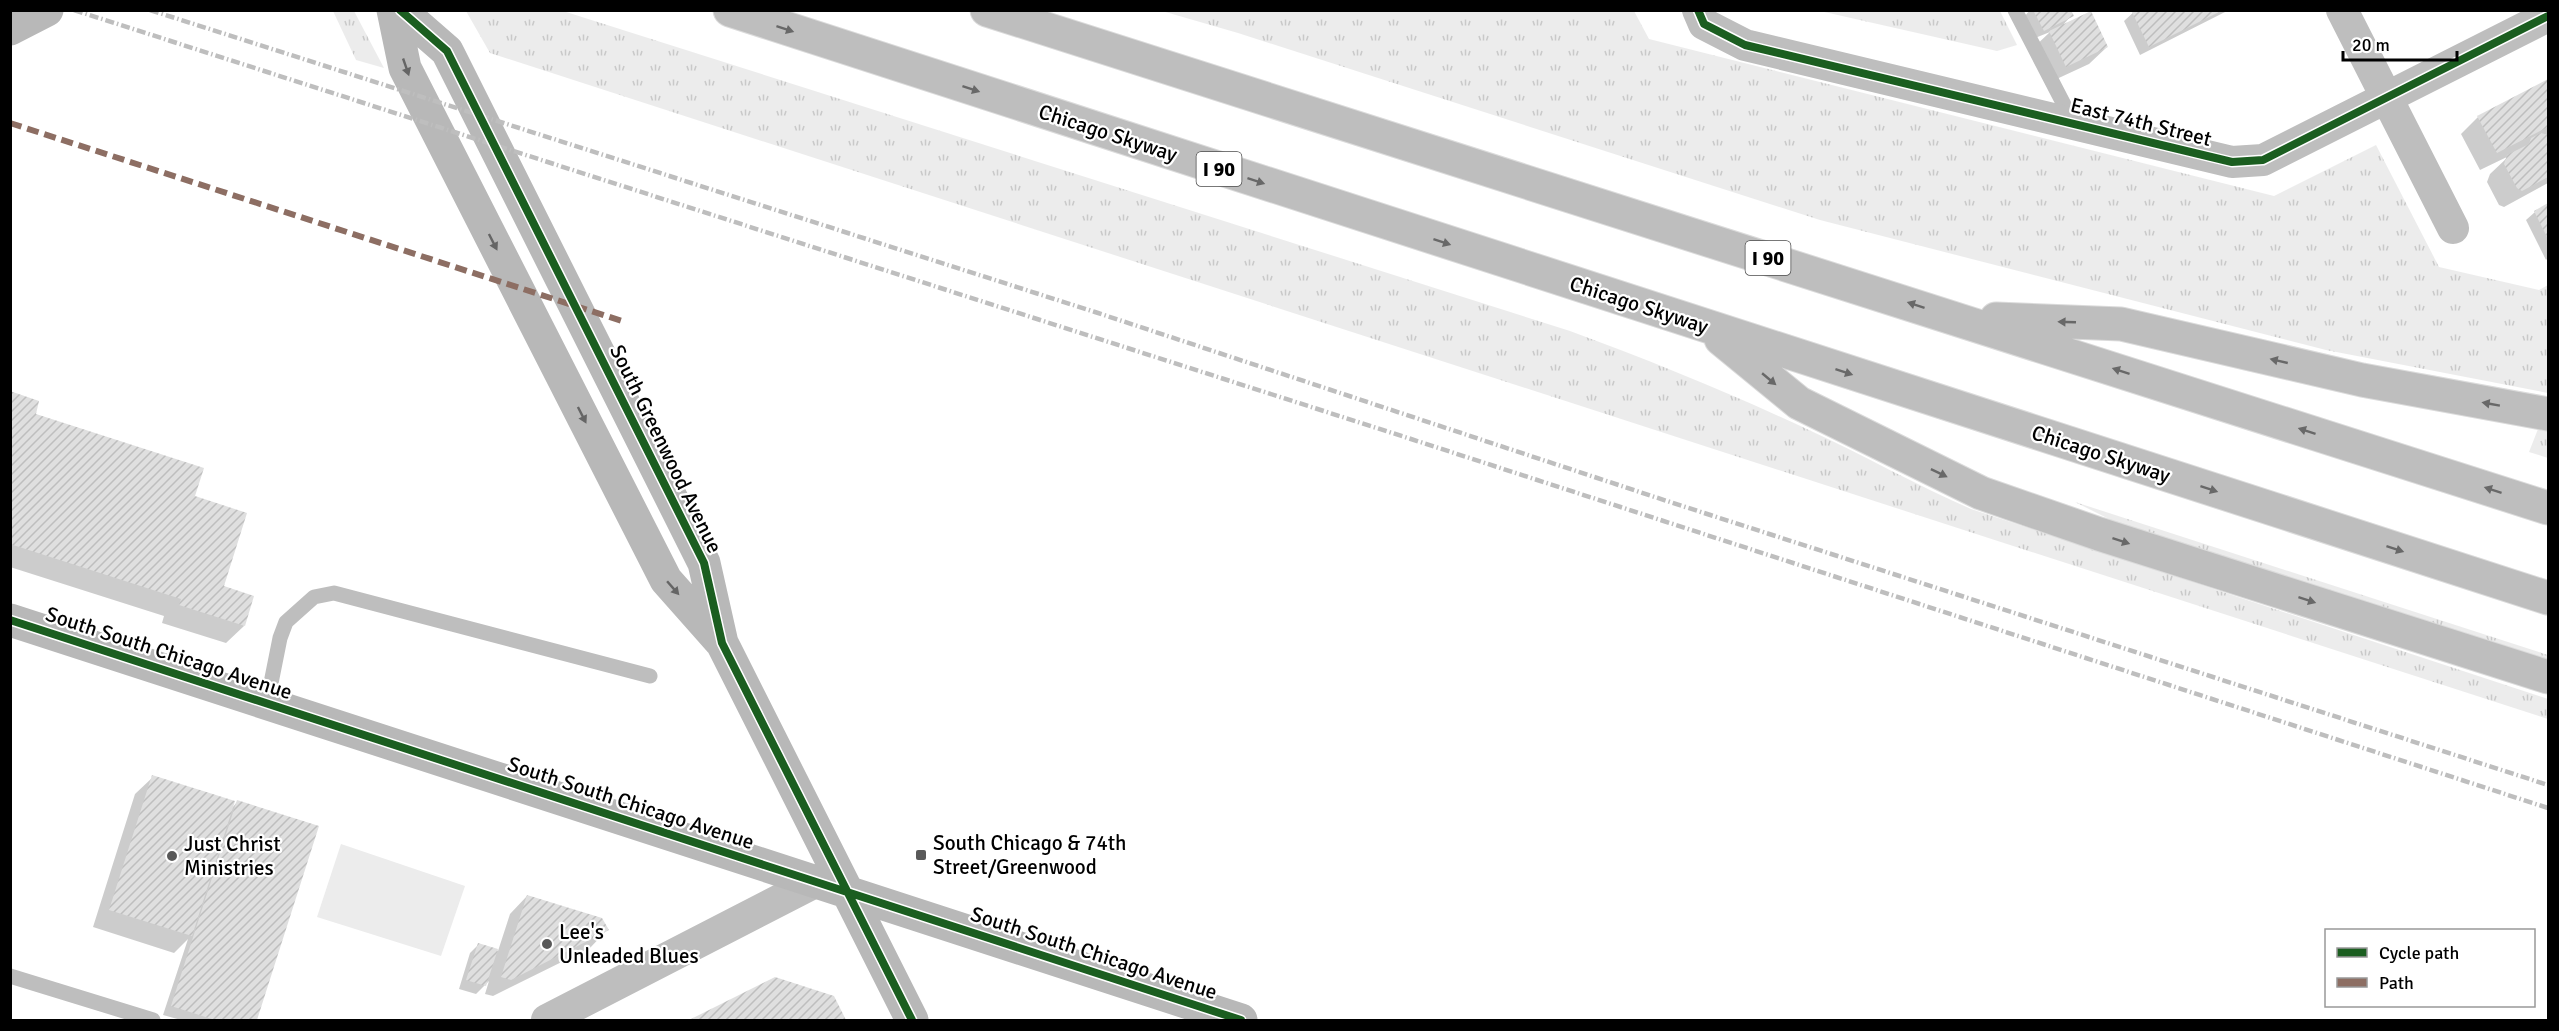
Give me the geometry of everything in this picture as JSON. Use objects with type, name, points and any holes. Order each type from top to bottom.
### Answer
[{"type":"highway","name":"Chicago Skyway","points":[[730,10],[2548,598]]},
{"type":"highway","name":"I 90","points":[[987,10],[2548,508]]},
{"type":"highway","points":[[1954,317],[2121,324],[2362,380],[2548,414]]},
{"type":"highway","points":[[1708,328],[1799,403],[1981,493],[2099,534],[2548,677]]},
{"type":"street","points":[[10,29],[47,10]]},
{"type":"street","name":"South Greenwood Avenue","points":[[393,10],[405,68],[666,580],[722,643]]},
{"type":"street","name":"South Greenwood Avenue","points":[[400,10],[447,51],[704,563],[722,643],[912,1020]]},
{"type":"street","points":[[2342,10],[2453,228]]},
{"type":"street","name":"East 74th Street","points":[[1701,17],[1745,45],[2232,162],[2264,160],[2548,16]]},
{"type":"street","name":"South South Chicago Avenue","points":[[10,620],[1241,1020]]},
{"type":"street","points":[[548,1020],[585,1007],[815,882]]},
{"type":"lane","points":[[2016,10],[2074,124]]},
{"type":"lane","points":[[267,703],[280,638],[286,622],[314,597],[334,593],[650,676]]},
{"type":"lane","points":[[10,976],[153,1020]]},
{"type":"green space","points":[[333,11],[354,11],[384,68],[356,60]]},
{"type":"green space","points":[[466,11],[563,11],[1570,331],[1752,404],[1971,509],[2548,699],[2548,719],[490,53]]},
{"type":"green space","points":[[1162,11],[1634,11],[1649,39],[2274,196],[2376,145],[2439,267],[2539,290],[2548,285],[2548,393],[2326,350],[1820,220],[1238,33]]},
{"type":"green space","points":[[1820,11],[2000,11],[2017,45],[1997,51]]},
{"type":"green space","points":[[2538,429],[2548,430],[2548,458],[2529,452]]},
{"type":"green space","points":[[2075,502],[2548,655],[2548,661],[2113,521]]},
{"type":"green space","points":[[341,844],[465,886],[441,956],[317,917]]},
{"type":"building","points":[[2033,10],[2071,10],[2074,16],[2044,31]]},
{"type":"building","points":[[2131,10],[2223,10],[2149,47]]},
{"type":"building","points":[[2091,11],[2108,47],[2066,67],[2049,31]]},
{"type":"building","points":[[2548,79],[2548,127],[2497,153],[2477,116]]},
{"type":"building","points":[[2541,133],[2548,135],[2548,177],[2522,191],[2517,188],[2504,164],[2507,155],[2529,144],[2531,138]]},
{"type":"building","points":[[2548,203],[2548,239],[2534,211]]},
{"type":"building","points":[[10,391],[39,401],[36,414],[204,468],[195,496],[247,513],[224,586],[254,596],[245,626],[179,605],[181,599],[10,544]]},
{"type":"building","name":"Just Christ Ministries","points":[[152,775],[235,801],[192,936],[109,910]]},
{"type":"building","points":[[237,800],[319,826],[257,1020],[215,1020],[171,1006]]},
{"type":"building","name":"Lee's Unleaded Blues","points":[[527,895],[602,918],[609,930],[511,980],[501,977]]},
{"type":"building","points":[[478,943],[498,949],[486,986],[466,980]]},
{"type":"building","points":[[775,977],[834,996],[846,1020],[689,1020]]},
{"type":"railway","points":[[74,10],[1411,439],[2548,808]]},
{"type":"railway","points":[[150,10],[1095,312],[1670,502],[2548,785]]},
{"type":"marked path","points":[[10,123],[625,322]]},
{"type":"cycle path","points":[[400,10],[447,51],[704,563],[722,643],[912,1020]]},
{"type":"cycle path","points":[[1698,10],[1704,24],[1745,45],[2232,162],[2263,160],[2548,16]]},
{"type":"cycle path","points":[[10,620],[1241,1020]]},
{"type":"place","name":"South Chicago & 74th Street/Greenwood","points":[[921,855]]},
{"type":"place","name":"Just Christ Ministries","points":[[172,856]]},
{"type":"place","name":"Lee's Unleaded Blues","points":[[547,944]]}]
